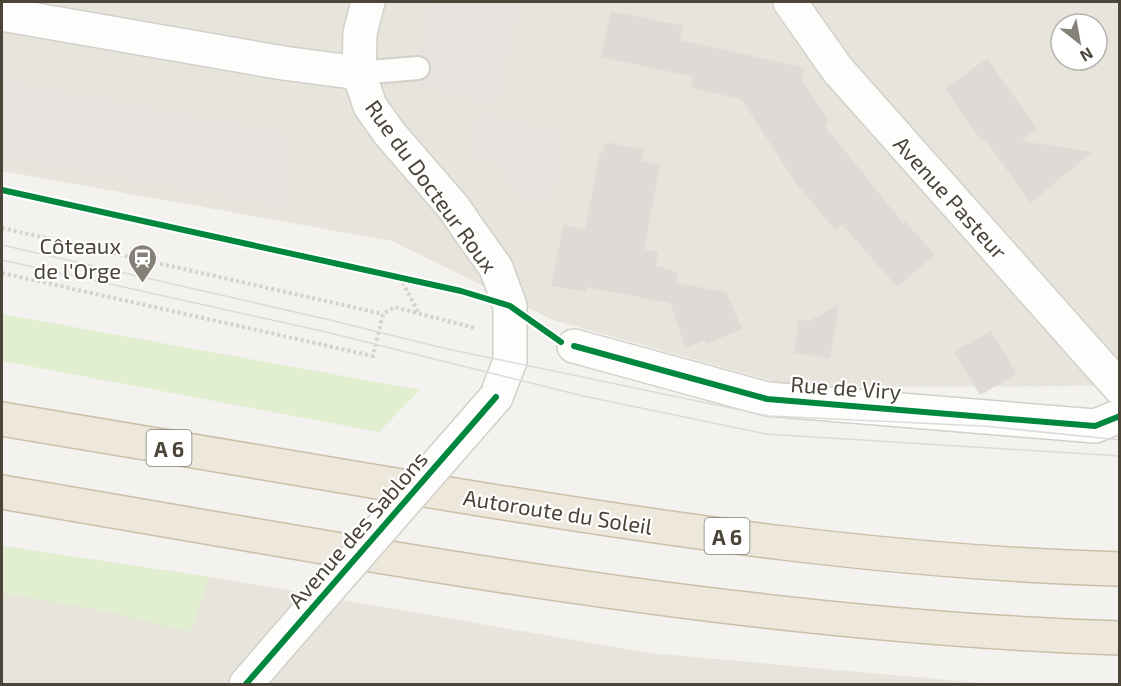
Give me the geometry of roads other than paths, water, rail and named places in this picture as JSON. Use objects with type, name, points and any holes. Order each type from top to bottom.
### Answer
[{"type":"highway","name":"Autoroute du Soleil","points":[[2,419],[561,513],[777,543],[945,560],[1119,569]]},
{"type":"highway","points":[[2,492],[529,581],[649,597],[935,629],[1119,638]]},
{"type":"street","name":"Rue du Docteur Roux","points":[[368,2],[360,33],[359,73],[370,106],[390,134],[454,208],[496,268],[510,306],[511,334]]},
{"type":"street","name":"Avenue Pasteur","points":[[790,2],[837,69],[1119,387]]},
{"type":"street","points":[[2,14],[283,63],[359,73]]},
{"type":"street","name":"Avenue des Sablons","points":[[246,684],[496,397],[510,361],[511,334]]},
{"type":"street","name":"Rue de Viry","points":[[574,346],[767,399],[1095,426],[1119,416]]},
{"type":"lane","points":[[359,73],[418,68]]},
{"type":"tram line","points":[[2,245],[443,348],[769,416],[983,426],[1120,440]]},
{"type":"tram line","points":[[2,260],[326,332],[583,396],[766,434],[1120,456]]},
{"type":"place","name":"Côteaux de l'Orge","points":[[142,284]]}]
